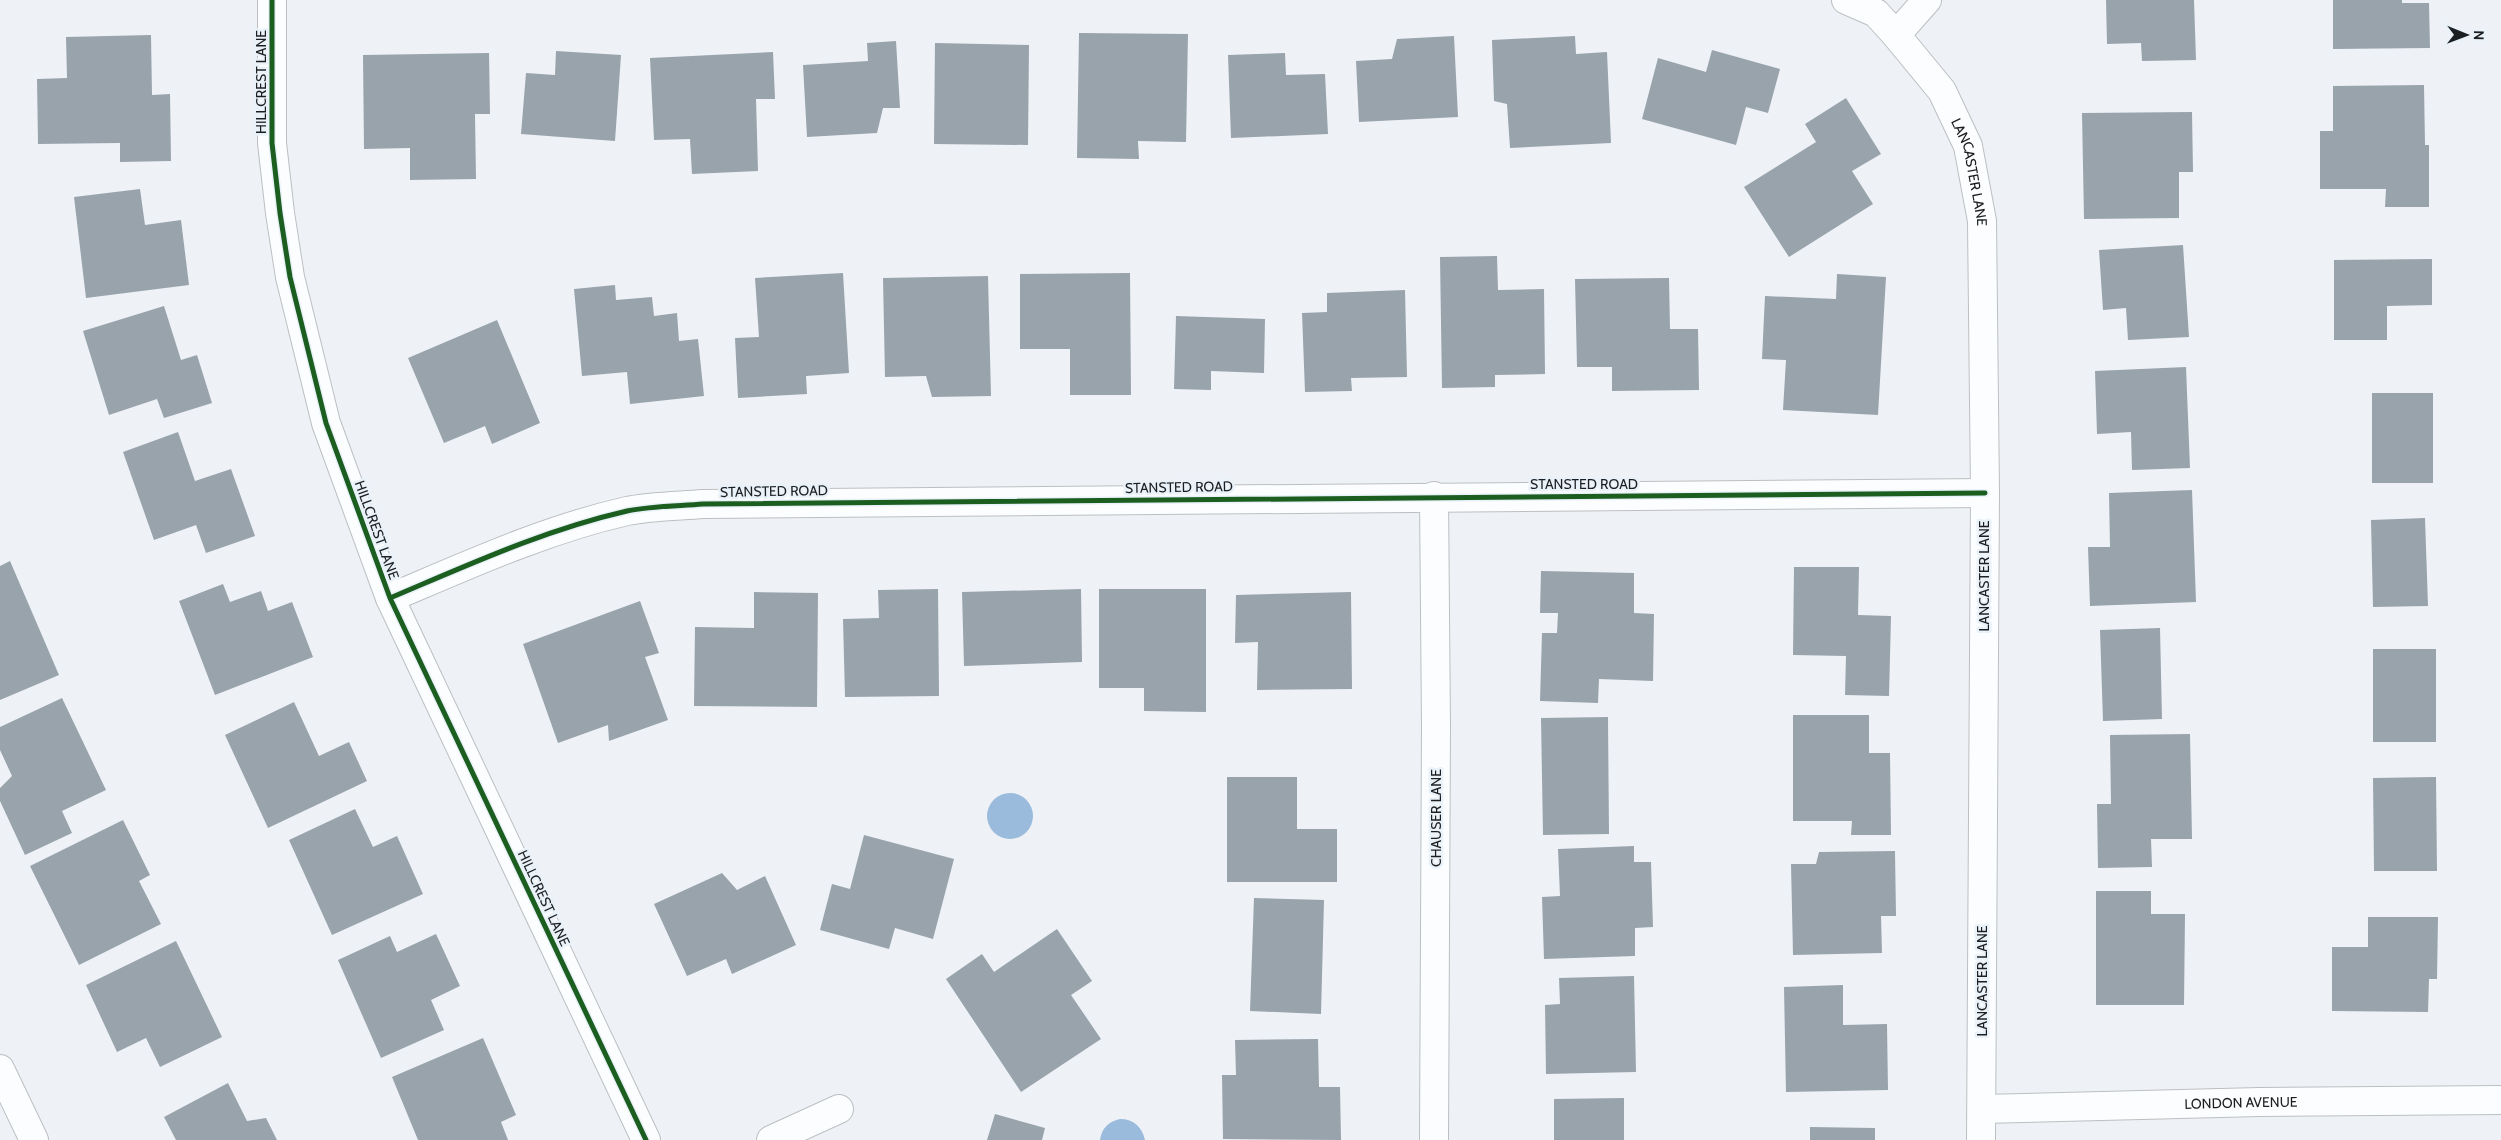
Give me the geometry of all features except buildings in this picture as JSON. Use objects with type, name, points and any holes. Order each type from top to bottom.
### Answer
[{"type":"street","name":"HILLCREST LANE","points":[[272,0],[272,142],[290,277],[326,423],[390,598],[646,1140]]},
{"type":"street","name":"LANCASTER LANE","points":[[1846,0],[1876,13],[1896,34],[1942,91],[1968,146],[1982,221],[1985,493],[1981,1140]]},
{"type":"street","points":[[1896,34],[1927,0]]},
{"type":"street","name":"STANSTED ROAD","points":[[390,598],[561,529],[628,511],[702,504],[1434,496],[1985,493]]},
{"type":"street","name":"CHAUSER LANE","points":[[1434,496],[1436,727],[1434,1140]]},
{"type":"street","points":[[0,1070],[34,1140]]},
{"type":"street","name":"LONDON AVENUE","points":[[1982,1109],[2260,1102],[2501,1100]]},
{"type":"street","points":[[771,1140],[839,1110]]},
{"type":"water","points":[[1005,793],[1015,793],[1029,803],[1033,816],[1029,829],[1023,835],[1015,839],[1005,839],[991,829],[987,821],[987,811],[997,797]]},
{"type":"water","points":[[1120,1119],[1129,1120],[1137,1125],[1142,1131],[1145,1140],[1100,1140],[1106,1126]]},
{"type":"cycle path","points":[[272,0],[272,143],[280,213],[290,277],[326,423],[390,598],[646,1140]]},
{"type":"cycle path","points":[[390,598],[536,538],[627,511],[665,506],[703,504],[1985,493]]}]
